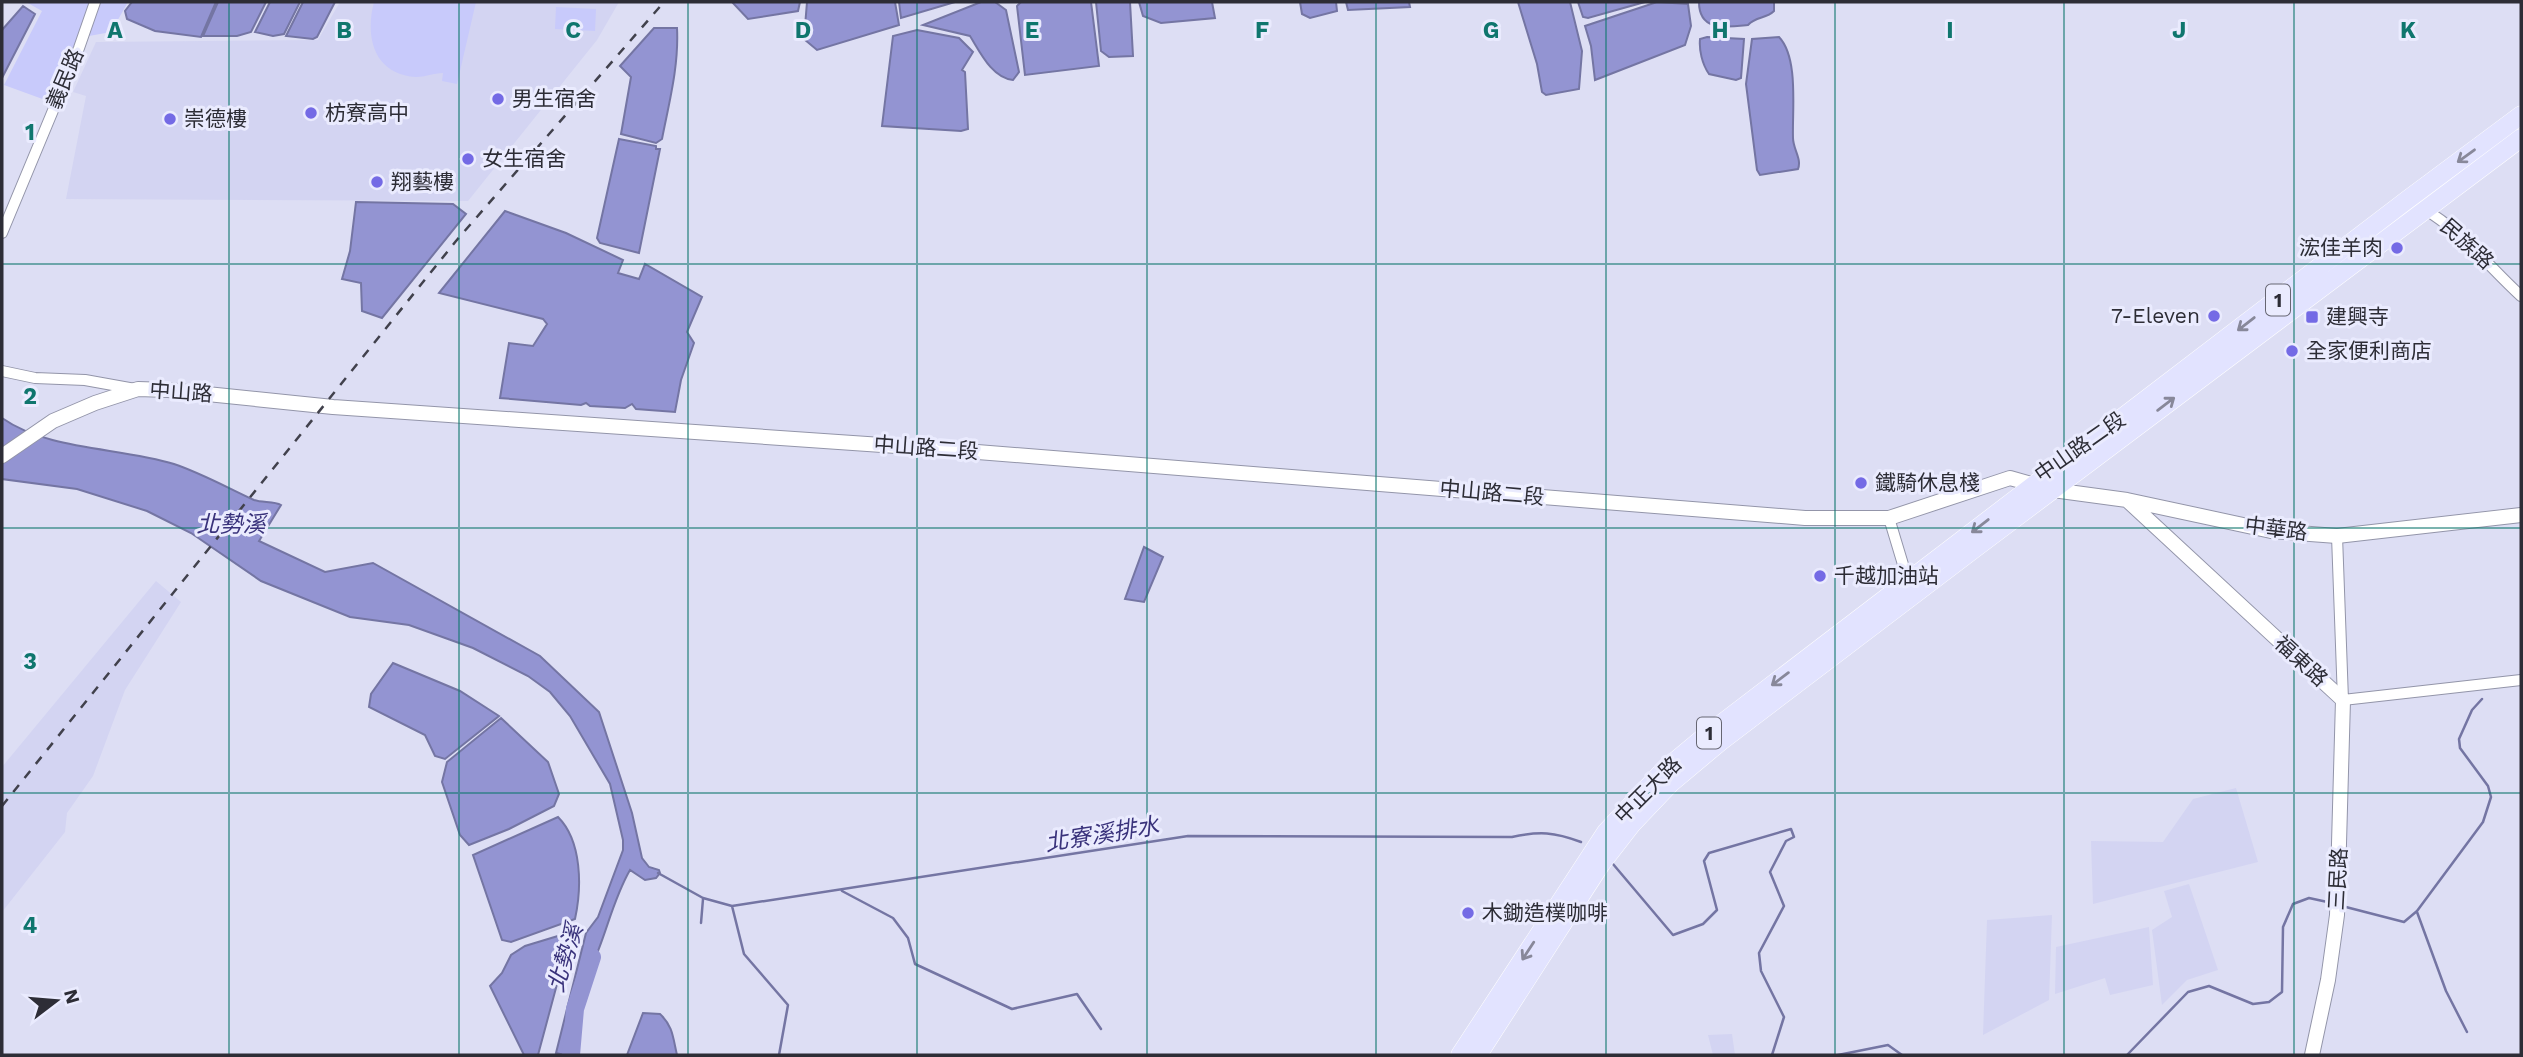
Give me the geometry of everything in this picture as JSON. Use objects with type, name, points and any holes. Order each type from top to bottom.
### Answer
[{"type":"main road","name":"中山路二段","points":[[2034,484],[2521,116]]},
{"type":"main road","name":"中山路二段","points":[[2053,490],[2521,138]]},
{"type":"main road","name":"中正大路","points":[[1461,1055],[1606,832],[1662,772],[1703,737],[2034,484]]},
{"type":"main road","name":"中正大路","points":[[1479,1055],[1601,864],[1632,824],[1671,783],[1731,734],[2053,490]]},
{"type":"street","name":"義民路","points":[[2,233],[79,48],[95,2]]},
{"type":"street","name":"民族路","points":[[2407,200],[2427,209],[2463,239],[2521,296]]},
{"type":"street","points":[[2,371],[35,378],[85,380],[138,389]]},
{"type":"street","name":"中山路","points":[[2,456],[37,430],[95,403],[138,389],[333,407]]},
{"type":"street","name":"中山路二段","points":[[333,407],[940,449],[1805,519],[1889,517],[2010,478],[2034,484]]},
{"type":"street","name":"中華路","points":[[2034,484],[2053,490],[2127,500],[2271,531],[2337,536],[2521,515]]},
{"type":"street","name":"福東路","points":[[2127,500],[2343,700],[2521,680]]},
{"type":"street","points":[[1889,517],[1908,581]]},
{"type":"street","points":[[2337,536],[2343,700]]},
{"type":"street","name":"三民路","points":[[2312,1055],[2328,980],[2337,915],[2343,700]]},
{"type":"shaded area","points":[[26,2],[128,2],[111,32],[89,36],[59,105],[4,85],[42,11]]},
{"type":"shaded area","name":"枋寮高中","points":[[340,2],[619,2],[597,40],[468,201],[66,199],[86,96],[73,92],[96,42],[318,40]]},
{"type":"shaded area","points":[[374,2],[476,2],[457,84],[442,81],[443,73],[416,77],[401,74],[381,61],[372,40],[371,15]]},
{"type":"shaded area","points":[[556,7],[596,9],[595,31],[555,29]]},
{"type":"shaded area","points":[[156,581],[181,602],[125,690],[93,776],[67,813],[65,832],[2,912],[2,767]]},
{"type":"shaded area","points":[[2236,788],[2258,862],[2093,904],[2091,841],[2163,842],[2193,799]]},
{"type":"shaded area","points":[[2189,884],[2218,970],[2187,980],[2162,1005],[2152,930],[2172,917],[2164,891]]},
{"type":"shaded area","points":[[2052,915],[2049,1000],[1983,1035],[1987,920]]},
{"type":"shaded area","points":[[2149,927],[2153,985],[2110,995],[2105,978],[2055,994],[2056,947]]},
{"type":"shaded area","points":[[1732,1034],[1735,1055],[1713,1055],[1708,1035]]},
{"type":"water","points":[[132,2],[216,2],[201,37],[155,31],[127,19],[125,11]]},
{"type":"water","points":[[218,2],[266,2],[251,32],[237,36],[203,36]]},
{"type":"water","points":[[270,2],[300,2],[284,34],[273,36],[255,32]]},
{"type":"water","points":[[303,2],[335,2],[317,37],[313,39],[286,36]]},
{"type":"water","points":[[732,2],[800,2],[798,11],[748,19]]},
{"type":"water","points":[[807,2],[895,2],[899,25],[817,50],[804,39]]},
{"type":"water","points":[[899,2],[955,2],[901,18]]},
{"type":"water","points":[[981,2],[995,2],[1006,10],[1019,72],[1013,80],[999,75],[993,69],[970,36],[923,25]]},
{"type":"water","points":[[1021,2],[1091,2],[1099,66],[1025,75],[1017,6]]},
{"type":"water","points":[[1096,2],[1130,2],[1133,56],[1109,57],[1101,51]]},
{"type":"water","points":[[1139,2],[1212,2],[1215,18],[1161,23],[1143,16]]},
{"type":"water","points":[[1300,2],[1336,2],[1337,11],[1310,18],[1302,14]]},
{"type":"water","points":[[1346,2],[1409,2],[1410,7],[1348,10]]},
{"type":"water","points":[[1518,2],[1570,2],[1582,51],[1579,89],[1546,95],[1542,92],[1537,64]]},
{"type":"water","points":[[1578,2],[1645,2],[1588,18],[1583,17]]},
{"type":"water","points":[[1657,2],[1688,4],[1691,26],[1685,45],[1595,80],[1591,46],[1585,26]]},
{"type":"water","points":[[1699,2],[1774,2],[1774,11],[1748,25],[1723,27],[1704,19]]},
{"type":"water","points":[[23,6],[35,14],[2,78],[2,30]]},
{"type":"water","points":[[654,28],[677,28],[673,84],[662,139],[656,143],[621,134],[631,77],[620,66]]},
{"type":"water","points":[[917,30],[959,38],[973,52],[962,70],[965,72],[968,129],[961,131],[882,126],[893,36]]},
{"type":"water","points":[[1779,37],[1785,46],[1792,71],[1793,138],[1799,165],[1798,169],[1760,175],[1757,170],[1746,84],[1752,39]]},
{"type":"water","points":[[1700,39],[1744,39],[1741,78],[1736,80],[1709,74],[1700,48]]},
{"type":"water","points":[[619,139],[660,149],[639,253],[600,243],[597,238]]},
{"type":"water","points":[[356,202],[453,204],[466,214],[382,318],[362,311],[361,283],[342,279],[350,251]]},
{"type":"water","points":[[505,211],[566,233],[623,260],[618,273],[639,279],[645,264],[702,297],[687,332],[694,343],[681,380],[675,412],[636,409],[632,404],[625,408],[500,398],[509,343],[533,346],[547,324],[543,319],[439,293]]},
{"type":"water","name":"北勢溪","points":[[2,418],[21,429],[63,443],[174,464],[254,500],[281,505],[259,541],[325,572],[373,563],[540,656],[599,712],[632,813],[642,858],[649,867],[659,870],[660,873],[656,878],[645,880],[630,870],[572,1015],[564,1055],[556,1053],[586,933],[598,917],[623,850],[623,840],[610,784],[570,716],[550,692],[528,676],[473,648],[409,625],[350,617],[261,581],[191,533],[147,511],[77,489],[2,479]]},
{"type":"water","points":[[1144,547],[1163,557],[1144,602],[1125,599]]},
{"type":"water","points":[[393,663],[460,691],[499,716],[445,759],[435,756],[425,735],[369,707],[371,694]]},
{"type":"water","points":[[501,718],[548,762],[559,794],[554,806],[509,829],[469,845],[460,835],[442,782],[447,762]]},
{"type":"water","points":[[558,817],[566,827],[576,851],[579,893],[575,919],[511,942],[502,940],[473,855]]},
{"type":"water","points":[[571,932],[538,1055],[524,1055],[490,986],[502,973],[511,955],[525,946]]},
{"type":"water","points":[[643,1013],[660,1014],[668,1023],[677,1055],[627,1055]]},
{"type":"waterway","name":"北寮溪排水","points":[[2342,906],[2404,922],[2417,911],[2483,822],[2491,797],[2488,786],[2460,748],[2459,739],[2472,710],[2482,699]]},
{"type":"waterway","name":"北寮溪排水","points":[[1613,864],[1673,935],[1703,924],[1717,910],[1704,861],[1709,853],[1791,829],[1794,837],[1786,841],[1770,872],[1784,906],[1759,953],[1761,971],[1784,1017],[1772,1055]]},
{"type":"waterway","name":"北寮溪排水","points":[[658,873],[703,898],[732,906],[1188,836],[1512,837],[1539,833],[1555,834],[1581,842]]},
{"type":"waterway","points":[[842,891],[893,918],[908,938],[915,964],[1012,1009],[1077,994],[1101,1029]]},
{"type":"waterway","name":"北寮溪排水","points":[[2127,1055],[2188,992],[2209,986],[2253,1004],[2269,1002],[2282,992],[2283,927],[2293,904],[2309,898],[2332,903]]},
{"type":"waterway","points":[[701,923],[703,899]]},
{"type":"waterway","points":[[732,906],[744,954],[788,1005],[779,1055]]},
{"type":"waterway","points":[[2417,912],[2446,991],[2467,1032]]},
{"type":"waterway","name":"北勢溪","points":[[571,1055],[575,1009],[592,957]]},
{"type":"waterway","name":"北寮溪排水","points":[[1838,1055],[1888,1045],[1902,1055]]},
{"type":"railway","points":[[2,806],[456,241],[664,2]]},
{"type":"place","name":"男生宿舍","points":[[498,99]]},
{"type":"place","name":"枋寮高中","points":[[311,113]]},
{"type":"place","name":"崇德樓","points":[[170,119]]},
{"type":"place","name":"女生宿舍","points":[[468,159]]},
{"type":"place","name":"翔藝樓","points":[[377,182]]},
{"type":"place","name":"浤佳羊肉","points":[[2397,248]]},
{"type":"place","name":"7-Eleven","points":[[2214,316]]},
{"type":"place","name":"建興寺","points":[[2312,317]]},
{"type":"place","name":"全家便利商店","points":[[2292,351]]},
{"type":"place","name":"鐵騎休息棧","points":[[1861,483]]},
{"type":"place","name":"千越加油站","points":[[1820,576]]},
{"type":"place","name":"木鋤造樸咖啡","points":[[1468,913]]}]
